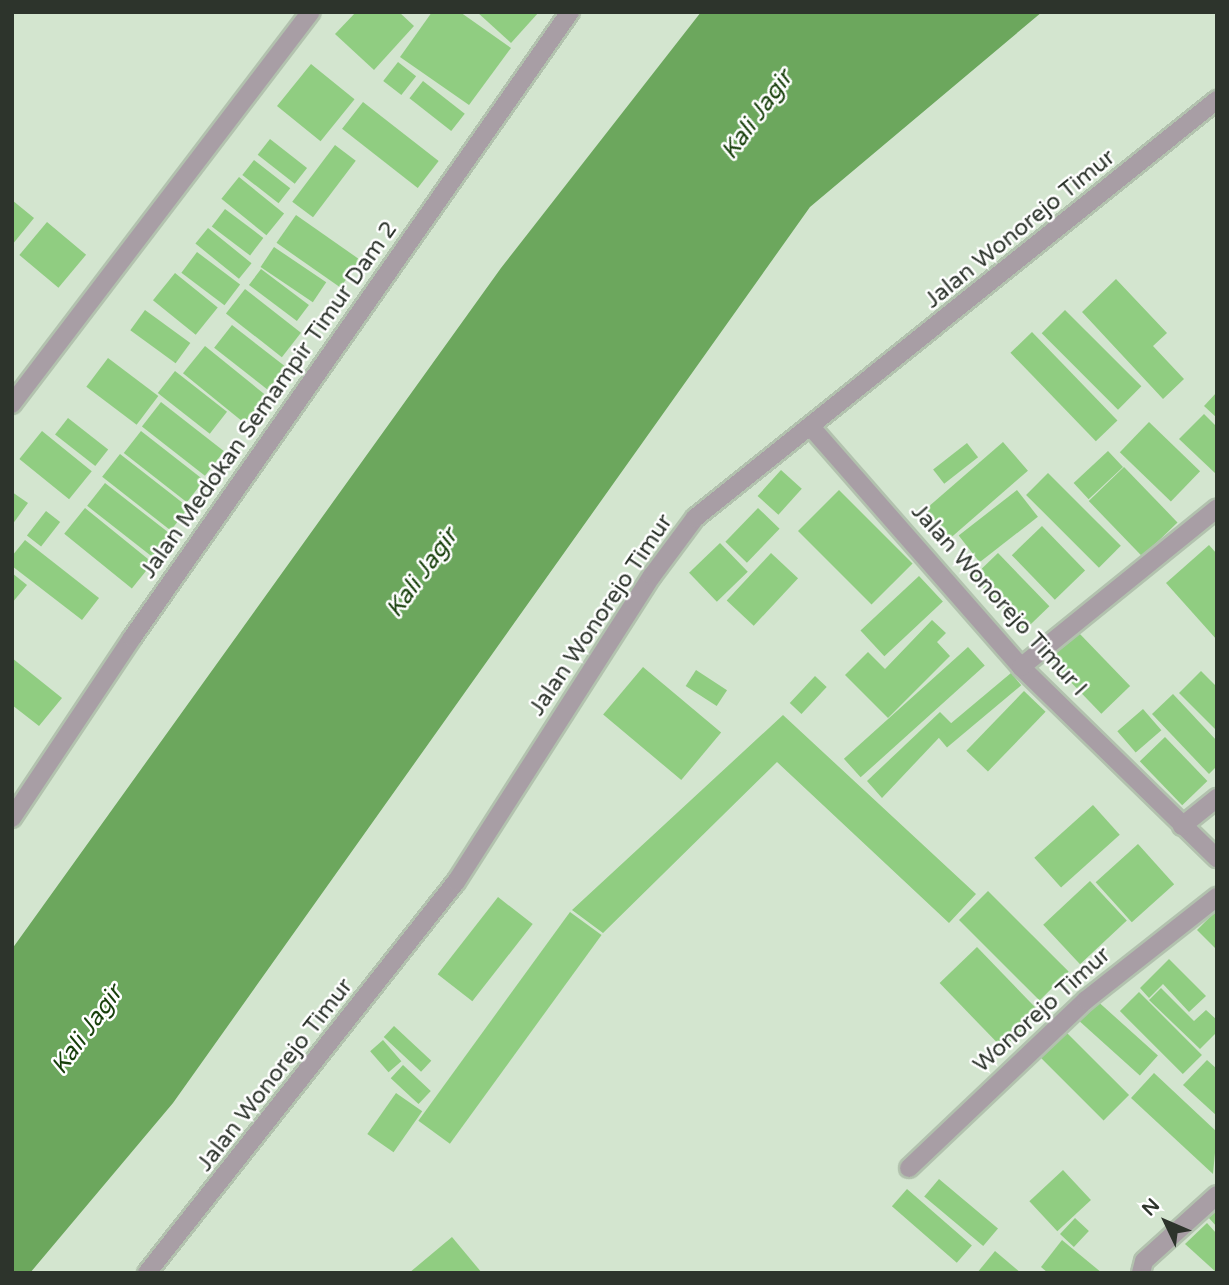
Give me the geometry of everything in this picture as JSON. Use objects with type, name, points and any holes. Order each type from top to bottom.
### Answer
[{"type":"street","points":[[12,404],[311,12]]},
{"type":"street","name":"Jalan Medokan Semampir Timur Dam 2","points":[[12,818],[132,638],[570,12]]},
{"type":"street","name":"Jalan Wonorejo Timur","points":[[147,1273],[456,882],[652,576],[695,518],[739,479],[811,427],[1217,100]]},
{"type":"street","name":"Jalan Wonorejo Timur I","points":[[811,427],[1021,667],[1217,858]]},
{"type":"street","points":[[1021,667],[1217,508]]},
{"type":"street","points":[[1182,826],[1217,798]]},
{"type":"street","name":"Wonorejo Timur","points":[[909,1168],[1086,1000],[1217,897]]},
{"type":"street","points":[[1140,1273],[1144,1261],[1217,1195]]},
{"type":"water","name":"Kali Jagir","points":[[701,12],[1042,12],[810,207],[173,1103],[30,1273],[12,1273],[12,949],[501,268]]},
{"type":"building","points":[[356,12],[399,12],[414,26],[374,70],[335,34]]},
{"type":"building","points":[[432,12],[460,12],[511,48],[469,105],[400,57]]},
{"type":"building","points":[[477,12],[539,12],[511,43]]},
{"type":"building","points":[[398,62],[416,76],[401,95],[383,81]]},
{"type":"building","points":[[311,64],[355,99],[321,141],[277,106]]},
{"type":"building","points":[[423,81],[465,114],[451,131],[409,98]]},
{"type":"building","points":[[363,102],[439,161],[418,188],[342,129]]},
{"type":"building","points":[[270,139],[307,168],[295,184],[258,155]]},
{"type":"building","points":[[335,145],[356,161],[313,217],[292,202]]},
{"type":"building","points":[[254,160],[290,188],[279,203],[242,175]]},
{"type":"building","points":[[239,177],[284,214],[266,235],[221,199]]},
{"type":"building","points":[[12,200],[34,218],[12,245]]},
{"type":"building","points":[[225,209],[263,238],[250,255],[212,227]]},
{"type":"building","points":[[296,215],[360,260],[340,288],[276,243]]},
{"type":"building","points":[[47,222],[86,255],[58,288],[19,255]]},
{"type":"building","points":[[208,228],[252,263],[239,279],[195,244]]},
{"type":"building","points":[[274,247],[326,282],[313,302],[261,267]]},
{"type":"building","points":[[197,252],[240,284],[224,305],[181,273]]},
{"type":"building","points":[[261,269],[309,305],[297,321],[249,285]]},
{"type":"building","points":[[175,273],[218,308],[196,335],[153,300]]},
{"type":"building","points":[[1116,279],[1167,333],[1153,346],[1184,379],[1163,399],[1082,312]]},
{"type":"building","points":[[245,289],[301,333],[282,357],[226,313]]},
{"type":"building","points":[[145,310],[190,343],[176,363],[130,330]]},
{"type":"building","points":[[1065,310],[1141,386],[1118,410],[1042,333]]},
{"type":"building","points":[[232,325],[286,367],[268,390],[214,348]]},
{"type":"building","points":[[1032,332],[1117,420],[1096,441],[1010,353]]},
{"type":"building","points":[[205,346],[266,396],[244,423],[183,373]]},
{"type":"building","points":[[108,358],[158,396],[137,425],[86,387]]},
{"type":"building","points":[[175,371],[227,412],[210,434],[158,393]]},
{"type":"building","points":[[1217,392],[1217,418],[1204,406]]},
{"type":"building","points":[[161,402],[224,451],[205,476],[142,426]]},
{"type":"building","points":[[1204,414],[1217,427],[1216,474],[1179,439]]},
{"type":"building","points":[[68,418],[108,449],[95,466],[55,435]]},
{"type":"building","points":[[1149,422],[1200,471],[1171,502],[1120,452]]},
{"type":"building","points":[[42,431],[92,471],[69,499],[19,459]]},
{"type":"building","points":[[141,431],[204,480],[187,502],[124,453]]},
{"type":"building","points":[[1003,442],[1028,471],[950,538],[925,510]]},
{"type":"building","points":[[967,443],[978,457],[944,484],[933,469]]},
{"type":"building","points":[[1108,451],[1123,467],[1089,499],[1074,483]]},
{"type":"building","points":[[120,454],[189,508],[171,530],[102,477]]},
{"type":"building","points":[[1124,467],[1177,522],[1142,556],[1089,501]]},
{"type":"building","points":[[781,470],[802,489],[778,515],[758,496]]},
{"type":"building","points":[[1048,473],[1121,546],[1099,568],[1026,495]]},
{"type":"building","points":[[105,483],[170,534],[153,557],[87,506]]},
{"type":"building","points":[[839,490],[913,564],[872,605],[798,531]]},
{"type":"building","points":[[1017,490],[1038,517],[980,562],[959,536]]},
{"type":"building","points":[[12,492],[28,503],[12,525]]},
{"type":"building","points":[[85,508],[153,563],[132,588],[64,534]]},
{"type":"building","points":[[758,508],[780,529],[747,563],[725,542]]},
{"type":"building","points":[[46,511],[60,522],[41,547],[27,535]]},
{"type":"building","points":[[1042,526],[1085,571],[1055,600],[1012,555]]},
{"type":"building","points":[[25,540],[99,598],[82,620],[12,566],[12,556]]},
{"type":"building","points":[[720,543],[748,572],[717,602],[689,573]]},
{"type":"building","points":[[1209,545],[1217,554],[1217,640],[1166,583]]},
{"type":"building","points":[[771,553],[798,578],[754,626],[727,601]]},
{"type":"building","points":[[998,553],[1049,606],[1024,631],[973,577]]},
{"type":"building","points":[[12,573],[27,585],[12,603]]},
{"type":"building","points":[[919,576],[943,602],[884,656],[860,631]]},
{"type":"building","points":[[932,620],[946,633],[937,642],[950,656],[888,718],[845,675],[868,652],[885,669]]},
{"type":"building","points":[[1078,632],[1130,686],[1101,714],[1049,660]]},
{"type":"building","points":[[968,647],[985,666],[861,777],[844,759]]},
{"type":"building","points":[[12,658],[62,698],[39,726],[12,705]]},
{"type":"building","points":[[643,667],[721,733],[681,780],[603,714]]},
{"type":"building","points":[[696,670],[727,690],[717,706],[686,686]]},
{"type":"building","points":[[1201,671],[1217,687],[1217,731],[1179,693]]},
{"type":"building","points":[[1011,673],[1021,685],[947,748],[937,735]]},
{"type":"building","points":[[815,676],[827,687],[801,714],[790,703]]},
{"type":"building","points":[[1024,691],[1046,712],[988,772],[966,751]]},
{"type":"building","points":[[1173,694],[1217,741],[1217,766],[1209,774],[1152,714]]},
{"type":"building","points":[[1143,709],[1161,730],[1136,752],[1117,731]]},
{"type":"building","points":[[940,712],[952,724],[882,798],[867,781]]},
{"type":"building","points":[[783,715],[976,894],[949,923],[777,762],[603,933],[572,910]]},
{"type":"building","points":[[1165,737],[1207,781],[1182,805],[1140,761]]},
{"type":"building","points":[[1093,805],[1120,835],[1061,888],[1034,858]]},
{"type":"building","points":[[1138,844],[1174,884],[1132,922],[1096,882]]},
{"type":"building","points":[[1090,881],[1127,920],[1080,964],[1043,925]]},
{"type":"building","points":[[988,891],[1069,972],[1040,1001],[959,920]]},
{"type":"building","points":[[498,897],[533,924],[472,1001],[438,974]]},
{"type":"building","points":[[1217,910],[1217,950],[1197,930]]},
{"type":"building","points":[[570,912],[602,935],[450,1144],[418,1121]]},
{"type":"building","points":[[977,947],[1040,1012],[1003,1049],[940,983]]},
{"type":"building","points":[[1169,959],[1206,996],[1189,1012],[1163,984],[1149,998],[1140,988]]},
{"type":"building","points":[[1161,988],[1194,1021],[1206,1010],[1217,1020],[1217,1032],[1200,1049],[1149,1000]]},
{"type":"building","points":[[1139,992],[1202,1055],[1183,1074],[1120,1011]]},
{"type":"building","points":[[1094,998],[1158,1056],[1140,1076],[1076,1018]]},
{"type":"building","points":[[394,1026],[431,1061],[421,1072],[384,1037]]},
{"type":"building","points":[[1064,1030],[1129,1095],[1104,1121],[1039,1055]]},
{"type":"building","points":[[383,1040],[401,1061],[389,1072],[370,1051]]},
{"type":"building","points":[[1207,1060],[1217,1069],[1217,1116],[1183,1085]]},
{"type":"building","points":[[403,1065],[431,1091],[419,1104],[391,1078]]},
{"type":"building","points":[[1154,1073],[1217,1132],[1213,1174],[1131,1098]]},
{"type":"building","points":[[396,1093],[422,1111],[394,1152],[367,1134]]},
{"type":"building","points":[[1063,1170],[1091,1200],[1057,1231],[1029,1201]]},
{"type":"building","points":[[939,1179],[998,1228],[983,1246],[924,1197]]},
{"type":"building","points":[[907,1189],[972,1245],[957,1263],[892,1206]]},
{"type":"building","points":[[1217,1209],[1217,1227],[1208,1217]]},
{"type":"building","points":[[1075,1218],[1089,1231],[1074,1247],[1060,1234]]},
{"type":"building","points":[[1207,1223],[1217,1234],[1217,1273],[1185,1244]]},
{"type":"building","points":[[452,1237],[482,1273],[409,1273]]},
{"type":"building","points":[[1062,1240],[1102,1273],[1048,1273],[1041,1267]]},
{"type":"building","points":[[995,1251],[1021,1273],[977,1273]]}]
